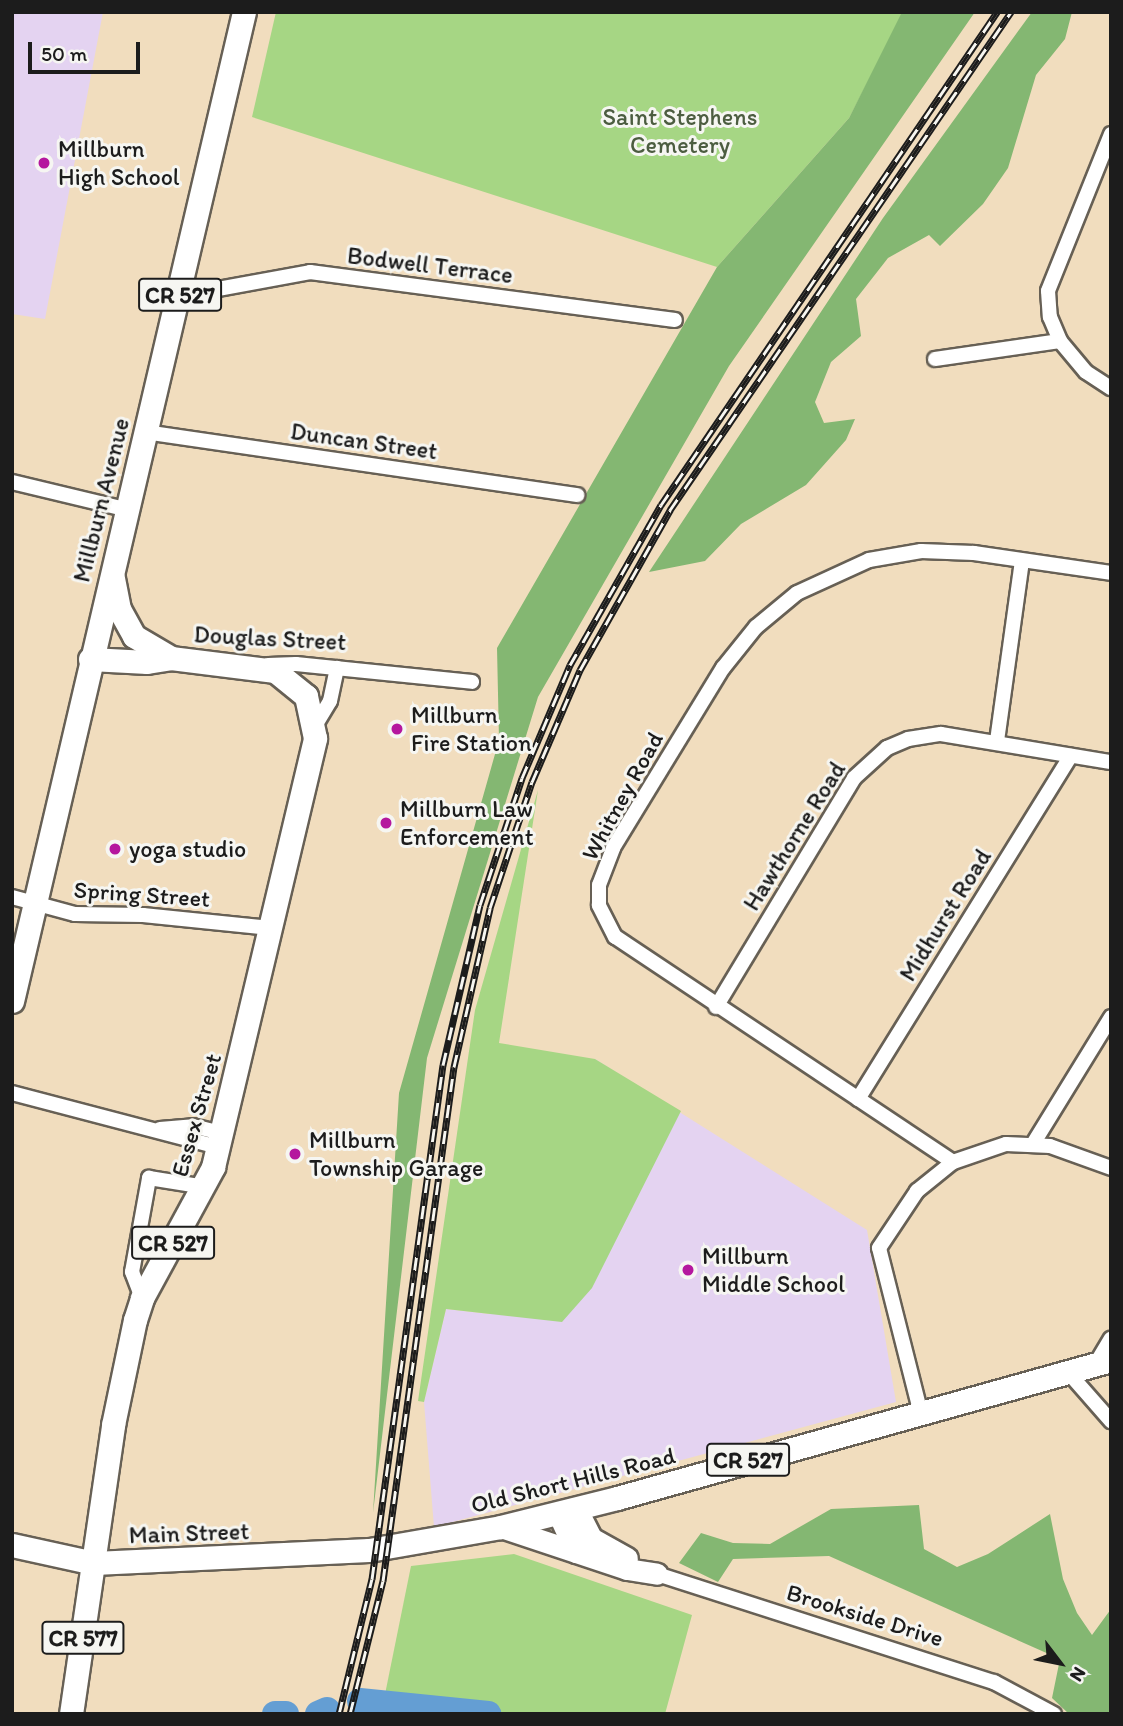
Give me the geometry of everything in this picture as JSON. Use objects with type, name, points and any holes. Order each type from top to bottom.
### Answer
[{"type":"main road","name":"Millburn Avenue","points":[[12,1001],[90,659],[113,577],[145,432],[181,291],[244,12]]},
{"type":"main road","name":"Douglas Street","points":[[113,577],[128,629],[171,658],[254,666]]},
{"type":"main road","points":[[90,659],[147,662],[171,658]]},
{"type":"main road","name":"CR 527","points":[[254,666],[275,671],[293,683],[306,696],[315,726]]},
{"type":"main road","name":"Essex Street","points":[[71,1714],[116,1413],[142,1298],[205,1188],[220,1140],[315,726]]},
{"type":"main road","name":"Old Short Hills Road","points":[[369,1550],[501,1527],[920,1410],[1103,1363]]},
{"type":"main road","points":[[567,1510],[576,1552]]},
{"type":"main road","name":"Brookside Drive","points":[[567,1510],[592,1538],[657,1574]]},
{"type":"main road","name":"Brookside Drive","points":[[501,1527],[576,1552],[657,1574]]},
{"type":"main road","name":"Main Street","points":[[12,1545],[94,1563],[369,1550]]},
{"type":"street","points":[[1111,134],[1048,291],[1050,317],[1060,341],[1086,372],[1111,388]]},
{"type":"street","name":"Bodwell Terrace","points":[[181,291],[195,293],[310,272],[675,320]]},
{"type":"street","points":[[935,359],[1060,341]]},
{"type":"street","name":"Duncan Street","points":[[145,432],[577,495]]},
{"type":"street","points":[[12,482],[129,509]]},
{"type":"street","name":"Whitney Road","points":[[953,1161],[716,1007],[615,937],[599,905],[599,885],[613,848],[723,668],[776,609],[844,568],[921,551],[1111,573]]},
{"type":"street","points":[[997,741],[1022,561]]},
{"type":"street","name":"Douglas Street","points":[[254,666],[337,668],[472,682]]},
{"type":"street","name":"Essex Street","points":[[315,726],[330,701],[337,668]]},
{"type":"street","name":"Hawthorne Road","points":[[716,1007],[847,790],[869,761],[897,743],[930,734],[997,741],[1111,762]]},
{"type":"street","name":"Midhurst Road","points":[[858,1099],[1071,756]]},
{"type":"street","name":"Spring Street","points":[[12,897],[75,914],[143,915],[270,928]]},
{"type":"street","points":[[1033,1144],[1111,1017]]},
{"type":"street","points":[[12,1093],[160,1129],[168,1136],[220,1140]]},
{"type":"street","points":[[920,1410],[879,1248],[917,1191],[953,1161],[992,1147],[1033,1144],[1064,1150],[1111,1168]]},
{"type":"street","points":[[142,1298],[132,1272],[149,1178],[205,1188]]},
{"type":"street","points":[[1103,1363],[1111,1338]]},
{"type":"street","points":[[1067,1371],[1111,1421]]},
{"type":"street","name":"Brookside Drive","points":[[657,1574],[995,1682],[1054,1714]]},
{"type":"shaded area","name":"Millburn High School","points":[[12,12],[103,12],[45,319],[12,314]]},
{"type":"shaded area","name":"Millburn Middle School","points":[[595,1059],[867,1230],[896,1402],[434,1527],[424,1402],[446,1309],[489,1314]]},
{"type":"green space","name":"Saint Stephens Cemetery","points":[[276,12],[903,14],[849,118],[717,267],[252,117]]},
{"type":"green space","points":[[902,12],[975,12],[729,366],[538,697],[427,1058],[373,1513],[399,1093],[499,740],[497,648],[717,267],[849,118]]},
{"type":"green space","points":[[1032,12],[1072,12],[1065,39],[1036,75],[1008,168],[983,204],[940,246],[929,235],[888,258],[856,299],[861,336],[831,362],[815,402],[824,423],[855,419],[846,440],[806,485],[741,524],[705,561],[649,572],[883,218]]},
{"type":"green space","points":[[538,790],[499,1043],[595,1059],[681,1111],[592,1288],[562,1322],[446,1309],[424,1402],[418,1401],[475,1010]]},
{"type":"green space","points":[[919,1505],[924,1549],[957,1567],[988,1554],[1050,1514],[1063,1579],[1077,1613],[1092,1635],[1111,1609],[1111,1714],[1069,1714],[1052,1698],[1060,1659],[829,1556],[733,1559],[718,1582],[679,1563],[701,1533],[733,1543],[770,1544],[831,1509]]},
{"type":"green space","points":[[514,1554],[692,1615],[665,1714],[381,1714],[411,1566]]},
{"type":"waterway","points":[[360,1701],[488,1714]]},
{"type":"waterway","points":[[318,1714],[327,1710]]},
{"type":"waterway","points":[[275,1714],[286,1714]]},
{"type":"railway","points":[[339,1714],[372,1579],[443,1065],[480,905],[522,778],[570,665],[661,505],[997,12]]},
{"type":"railway","points":[[350,1714],[383,1581],[454,1067],[490,908],[532,782],[580,670],[670,510],[1011,12]]},
{"type":"place","name":"Millburn High School","points":[[44,163]]},
{"type":"place","name":"Millburn Fire Station","points":[[397,729]]},
{"type":"place","name":"Millburn Law Enforcement","points":[[386,823]]},
{"type":"place","name":"yoga studio","points":[[115,849]]},
{"type":"place","name":"Millburn Township Garage","points":[[295,1154]]},
{"type":"place","name":"Millburn Middle School","points":[[688,1270]]}]
